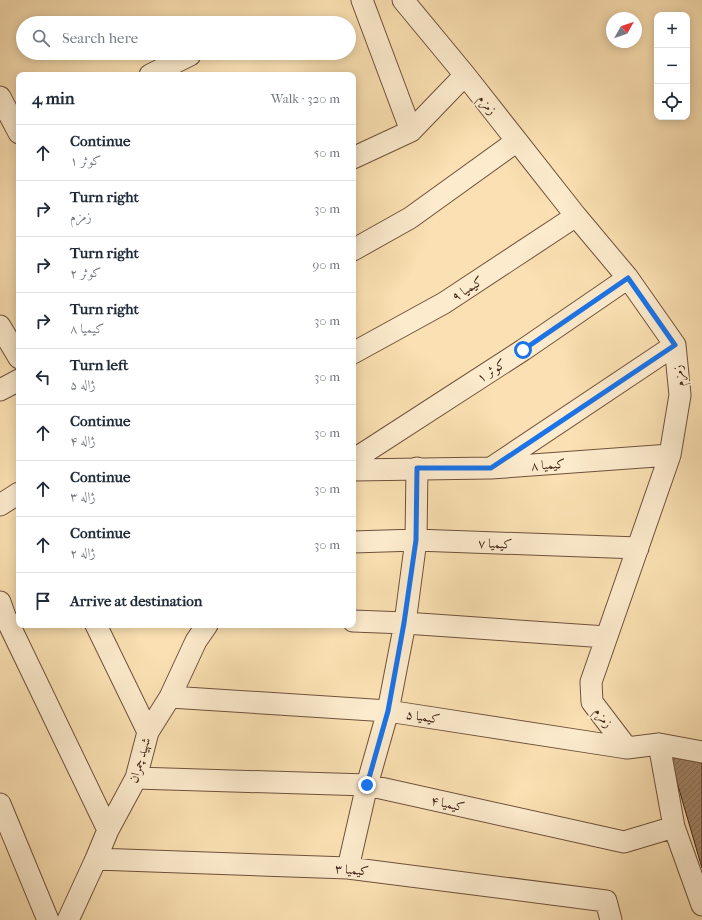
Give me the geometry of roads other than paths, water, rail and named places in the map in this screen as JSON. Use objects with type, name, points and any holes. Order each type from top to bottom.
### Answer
[{"type":"street","points":[[362,0],[411,131]]},
{"type":"street","name":"زمزم","points":[[403,0],[465,75],[576,216],[628,278],[675,345],[680,395],[670,456],[591,682],[592,702],[627,748]]},
{"type":"street","points":[[156,72],[180,60]]},
{"type":"street","points":[[356,157],[411,131],[465,75]]},
{"type":"street","points":[[0,97],[16,127]]},
{"type":"street","points":[[356,248],[410,218],[517,141]]},
{"type":"street","name":"کیمیا ۹","points":[[356,350],[444,303],[576,216]]},
{"type":"street","name":"کوثر ۱","points":[[356,458],[523,350],[628,278]]},
{"type":"street","points":[[0,326],[16,353]]},
{"type":"street","points":[[491,468],[675,345]]},
{"type":"street","points":[[0,390],[16,382]]},
{"type":"street","name":"کیمیا ۸","points":[[356,470],[491,468],[670,456]]},
{"type":"street","points":[[348,868],[367,785],[388,711],[404,623],[416,540],[417,468]]},
{"type":"street","points":[[0,505],[16,496]]},
{"type":"street","name":"کیمیا ۷","points":[[356,542],[416,540],[638,548]]},
{"type":"street","points":[[8,608],[16,626]]},
{"type":"street","points":[[356,621],[606,637]]},
{"type":"street","points":[[17,628],[108,830]]},
{"type":"street","points":[[97,628],[148,732]]},
{"type":"street","name":"شهید چمران","points":[[68,920],[108,830],[136,778],[148,732],[170,697],[196,641],[205,628]]},
{"type":"street","name":"کیمیا ۵","points":[[170,697],[388,711],[627,748],[659,744],[702,752]]},
{"type":"street","points":[[659,744],[674,828],[702,905]]},
{"type":"street","name":"کیمیا ۴","points":[[136,778],[367,785],[624,842],[674,828]]},
{"type":"street","points":[[0,804],[48,920]]},
{"type":"street","name":"کیمیا ۳","points":[[96,859],[348,868],[608,911]]}]
